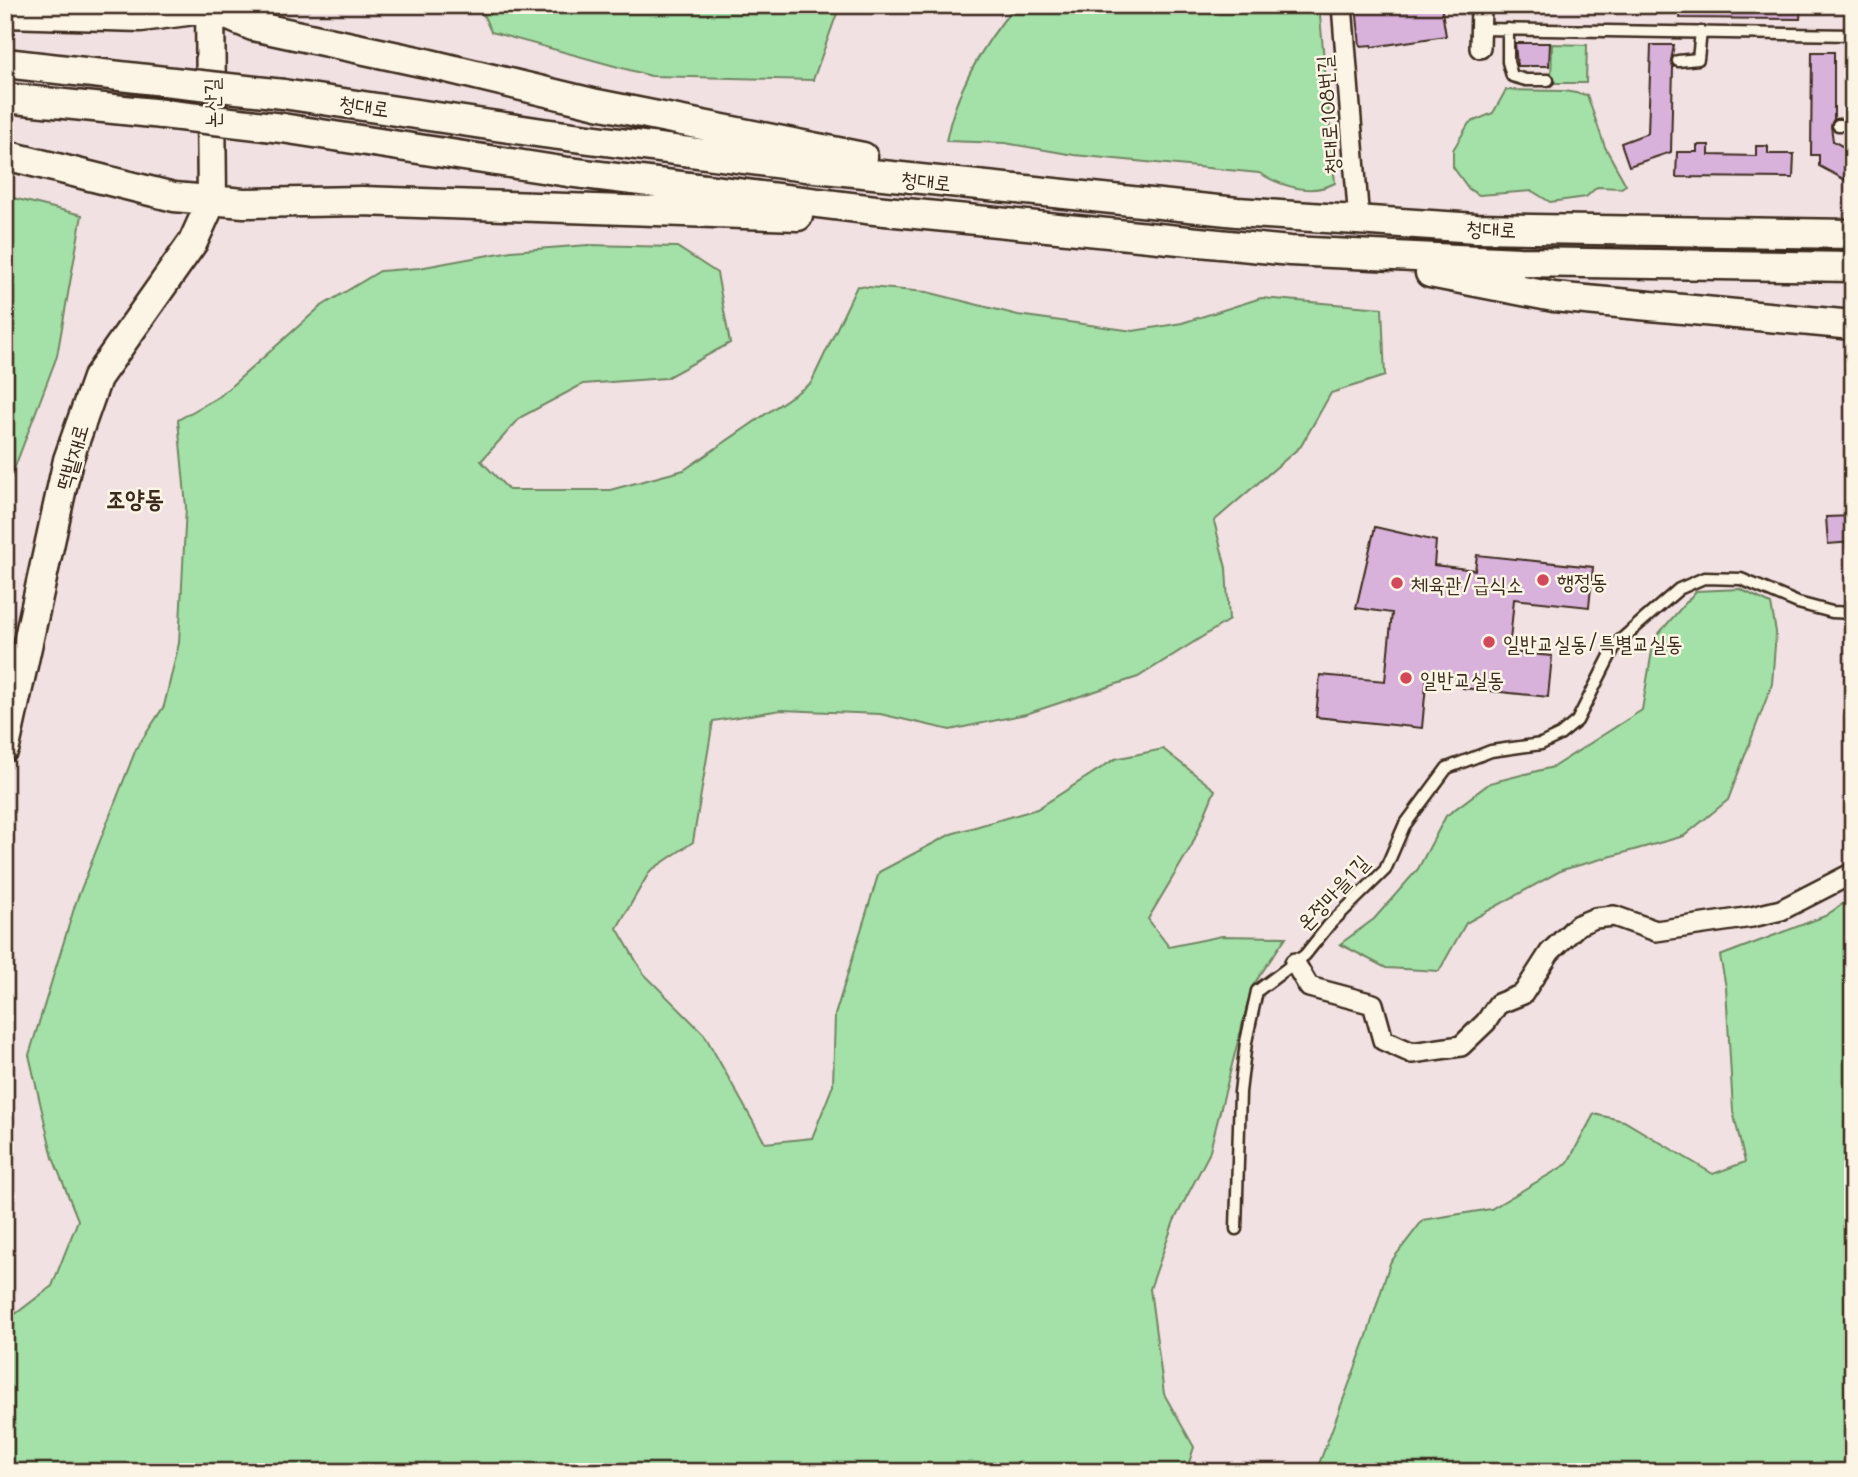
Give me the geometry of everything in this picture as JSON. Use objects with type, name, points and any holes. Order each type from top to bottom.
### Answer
[{"type":"street","name":"청대로108번길","points":[[1342,5],[1359,222]]},
{"type":"street","points":[[1480,38],[1481,5]]},
{"type":"street","points":[[5,13],[141,17],[210,7],[260,16],[426,63],[597,104],[1024,189]]},
{"type":"street","name":"논산길","points":[[210,7],[212,200]]},
{"type":"street","name":"청대로","points":[[5,63],[283,94],[713,155],[1359,222],[1488,229],[1853,234]]},
{"type":"street","name":"청대로","points":[[5,98],[282,128],[594,175],[875,210],[1331,254],[1519,262],[1853,267]]},
{"type":"street","points":[[5,155],[174,197],[212,200],[362,201],[1014,223]]},
{"type":"street","name":"떡밭재로","points":[[5,747],[68,460],[97,377],[193,242],[212,200]]},
{"type":"street","points":[[1331,254],[1553,297],[1853,325]]},
{"type":"street","name":"온정마을1길","points":[[1295,963],[1309,987],[1373,1004],[1383,1040],[1412,1053],[1461,1046],[1486,1022],[1498,1004],[1523,994],[1550,952],[1578,925],[1595,918],[1614,916],[1656,931],[1752,918],[1781,910],[1853,873]]},
{"type":"lane","points":[[1480,38],[1508,30],[1853,35]]},
{"type":"lane","points":[[1508,30],[1508,62],[1512,76],[1526,80],[1548,80]]},
{"type":"lane","points":[[1678,61],[1698,59],[1701,32]]},
{"type":"lane","points":[[1838,125],[1853,125]]},
{"type":"lane","name":"온정마을1길","points":[[1236,1229],[1240,1092],[1246,1042],[1257,990],[1295,963],[1385,870],[1404,826],[1447,768],[1491,751],[1541,744],[1560,736],[1577,721],[1616,645],[1679,589],[1704,578],[1741,579],[1798,603],[1832,612],[1853,613]]},
{"type":"green space","points":[[479,5],[840,5],[813,80],[651,76],[491,32]]},
{"type":"green space","points":[[1016,5],[1319,5],[1335,183],[1306,189],[1287,186],[1259,173],[1074,155],[1005,143],[946,141],[972,68]]},
{"type":"green space","points":[[1552,44],[1587,45],[1586,83],[1551,83]]},
{"type":"green space","points":[[1506,90],[1564,91],[1587,95],[1605,147],[1626,185],[1621,188],[1597,187],[1586,197],[1550,202],[1532,191],[1479,195],[1469,189],[1453,167],[1453,150],[1469,123],[1493,113]]},
{"type":"green space","points":[[5,196],[82,215],[57,356],[5,493]]},
{"type":"green space","points":[[588,245],[677,247],[717,273],[730,343],[666,378],[583,384],[521,417],[481,461],[509,490],[610,490],[684,470],[811,383],[857,286],[927,292],[1018,315],[1133,331],[1182,323],[1261,298],[1382,308],[1385,376],[1331,393],[1301,446],[1214,521],[1226,568],[1229,620],[1138,677],[1026,714],[950,730],[880,714],[781,710],[713,721],[693,842],[650,871],[617,928],[643,973],[704,1034],[765,1143],[812,1138],[833,1085],[835,1015],[879,872],[951,834],[1037,809],[1115,759],[1163,749],[1215,790],[1192,845],[1148,919],[1169,947],[1222,936],[1286,937],[1252,987],[1209,1154],[1174,1221],[1150,1289],[1164,1394],[1194,1447],[1186,1472],[5,1472],[5,1322],[52,1286],[78,1220],[53,1158],[29,1055],[76,902],[136,749],[164,706],[179,643],[186,507],[178,420],[220,396],[320,307],[380,271],[419,268],[511,251]]},
{"type":"green space","points":[[1740,589],[1771,604],[1776,632],[1772,684],[1728,800],[1684,836],[1562,870],[1466,923],[1439,971],[1386,968],[1340,944],[1374,919],[1418,869],[1446,816],[1490,783],[1553,767],[1642,710],[1654,639],[1696,591]]},
{"type":"green space","points":[[1853,897],[1853,1472],[1316,1472],[1366,1339],[1390,1263],[1423,1220],[1491,1209],[1567,1164],[1594,1114],[1624,1121],[1713,1174],[1745,1162],[1733,1111],[1726,987],[1720,956],[1825,916]]},
{"type":"building","points":[[1356,5],[1441,5],[1446,36],[1372,47],[1360,46]]},
{"type":"building","points":[[1680,5],[1801,5],[1800,19],[1680,18]]},
{"type":"building","points":[[1515,43],[1550,43],[1549,66],[1517,66]]},
{"type":"building","points":[[1651,45],[1674,45],[1671,61],[1671,152],[1629,166],[1621,143],[1648,133]]},
{"type":"building","points":[[1812,52],[1834,52],[1834,119],[1831,126],[1833,141],[1853,152],[1853,170],[1847,181],[1819,166],[1819,155],[1811,155]]},
{"type":"building","points":[[1697,145],[1709,145],[1709,155],[1756,156],[1756,146],[1768,146],[1768,154],[1794,154],[1793,178],[1676,177],[1677,152],[1697,152]]},
{"type":"building","points":[[1853,516],[1853,542],[1828,544],[1826,517]]},
{"type":"building","points":[[1375,527],[1436,541],[1434,565],[1475,570],[1477,555],[1593,567],[1589,607],[1514,599],[1509,652],[1552,656],[1548,697],[1463,688],[1464,678],[1427,674],[1422,728],[1316,717],[1320,675],[1385,681],[1392,613],[1356,608]]},
{"type":"place","name":"행정동","points":[[1543,580]]},
{"type":"place","name":"체육관/급식소","points":[[1397,583]]},
{"type":"place","name":"일반교실동/특별교실동","points":[[1489,642]]},
{"type":"place","name":"일반교실동","points":[[1406,678]]},
{"type":"district","name":"조양동","points":[[135,497]]}]
